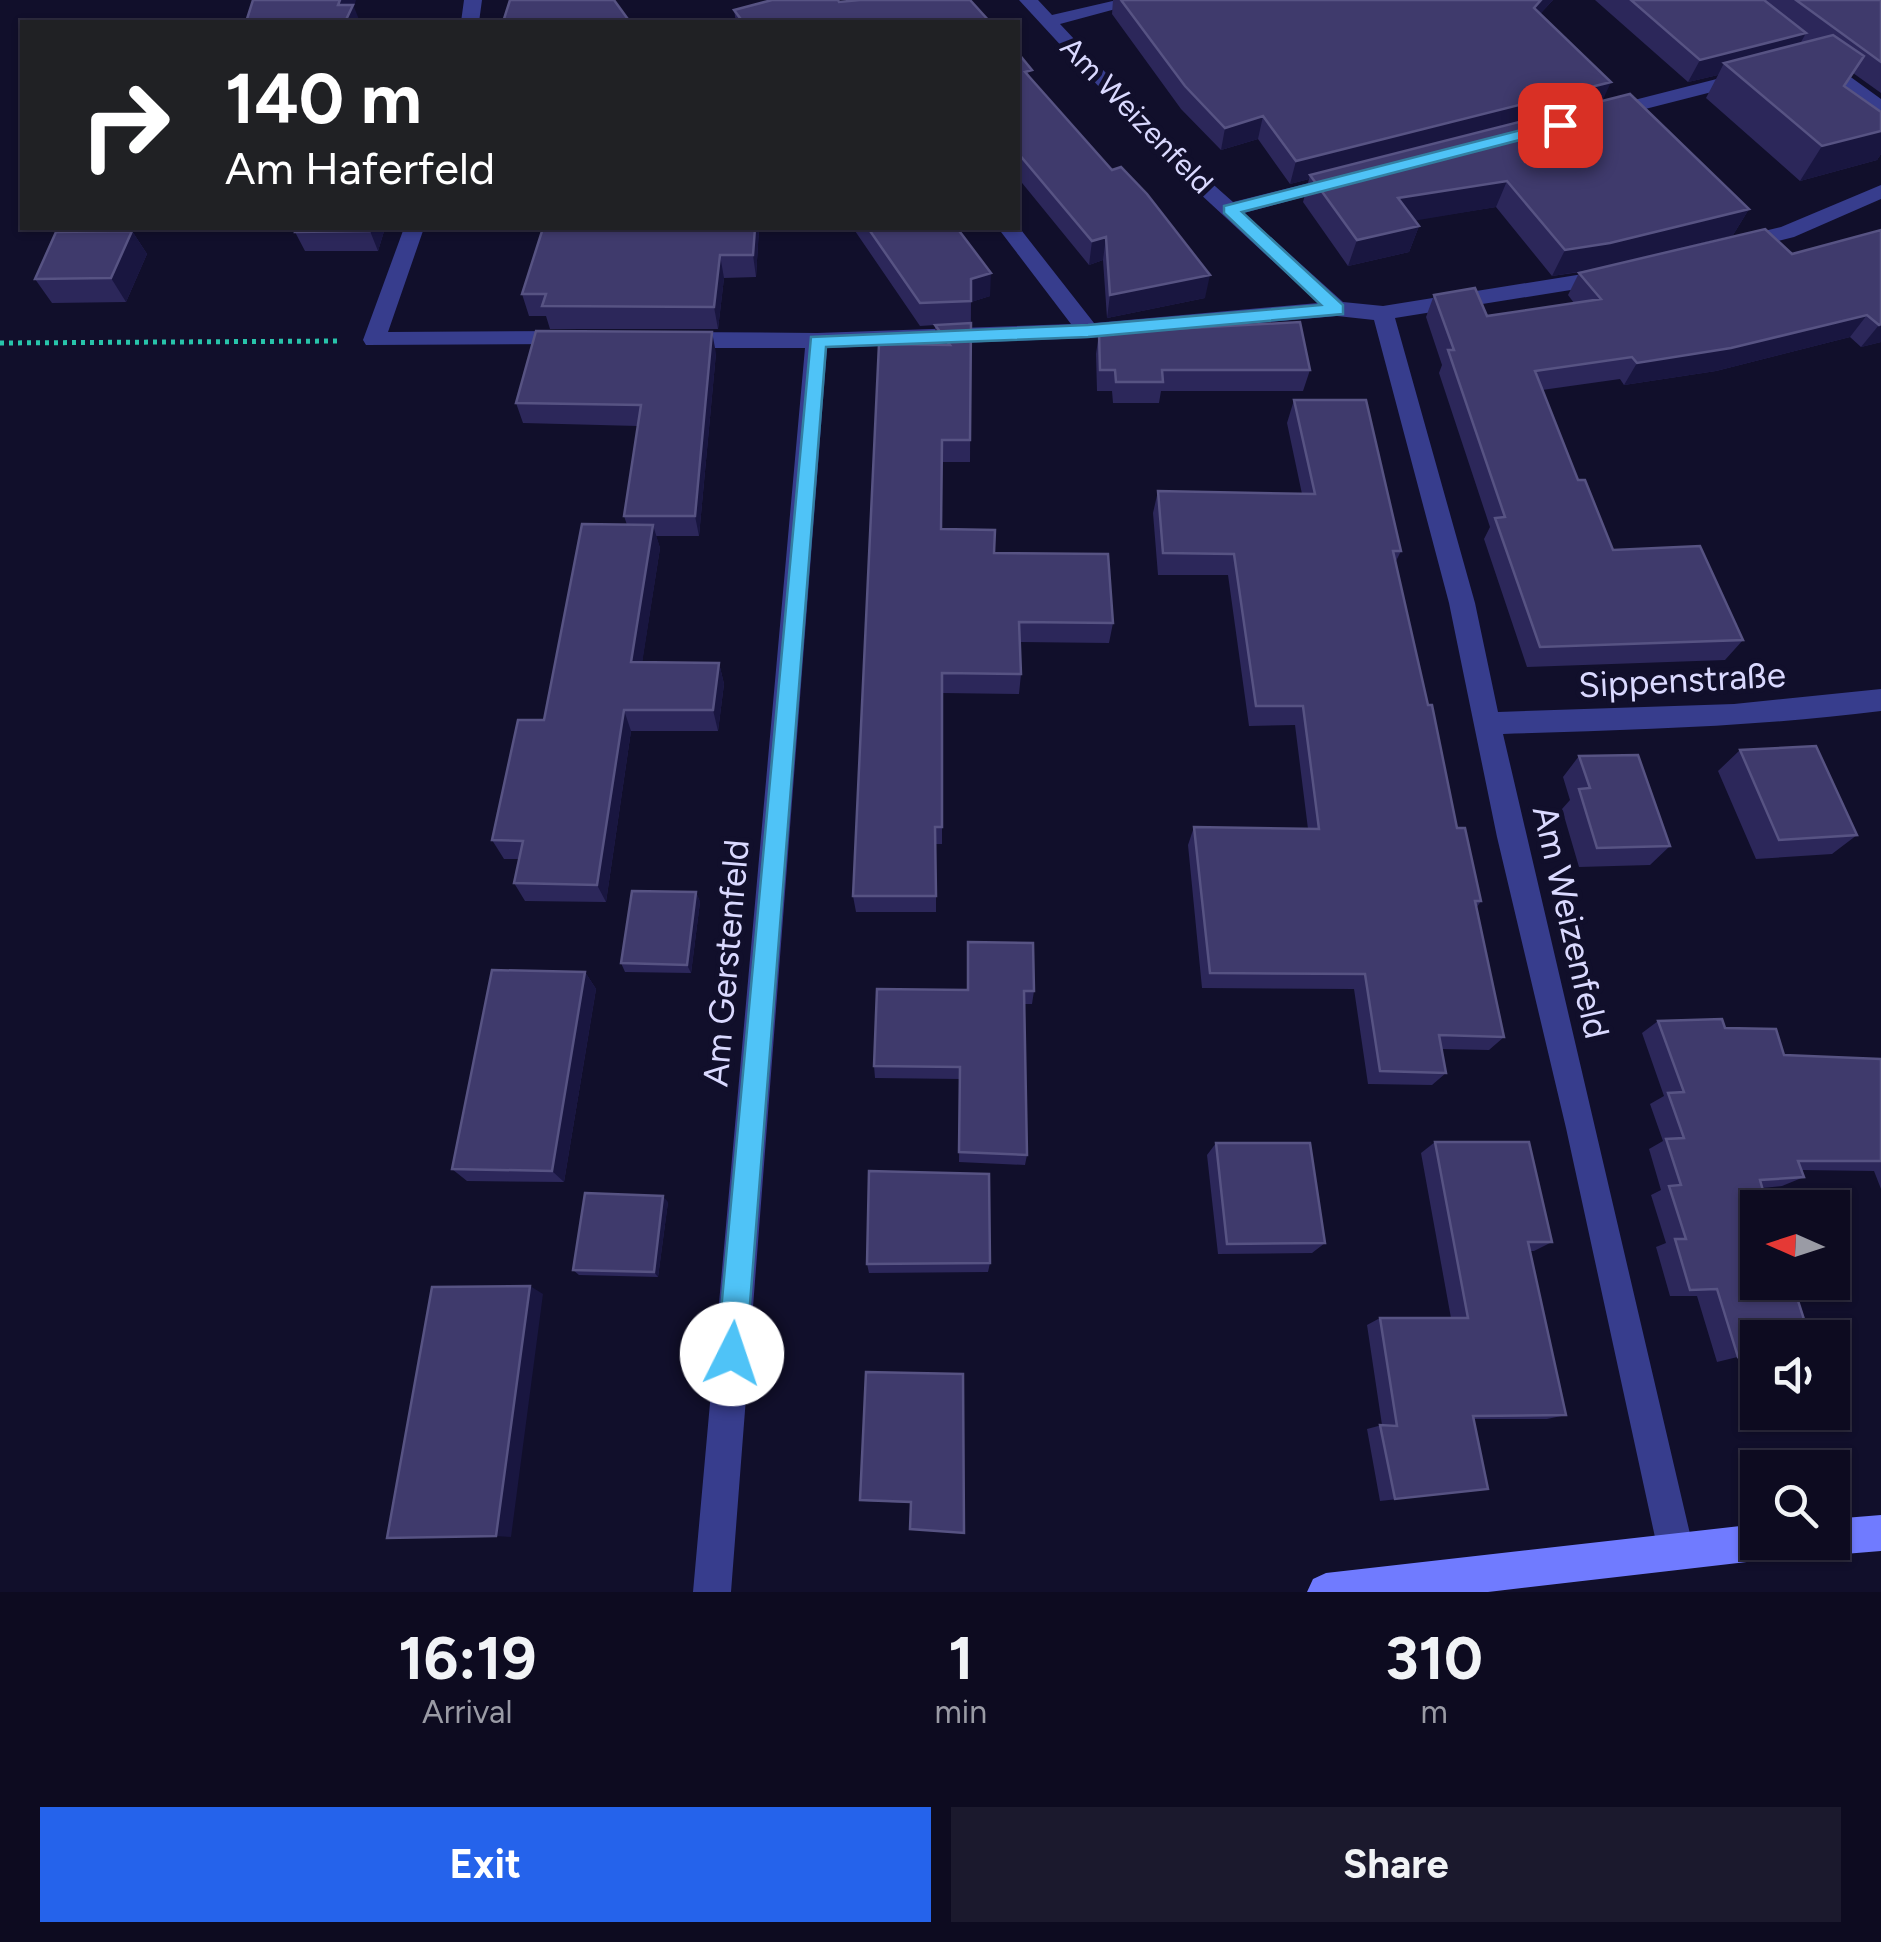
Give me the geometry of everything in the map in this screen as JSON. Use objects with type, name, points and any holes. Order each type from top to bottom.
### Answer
[{"type":"main road","points":[[1850,1535],[1881,1533]]},
{"type":"main road","points":[[1326,1592],[1740,1544]]},
{"type":"street","name":"Am Weizenfeld","points":[[1028,0],[1191,175],[1336,309]]},
{"type":"street","points":[[1048,22],[1140,0]]},
{"type":"street","points":[[1806,57],[1881,108]]},
{"type":"street","points":[[1590,118],[1760,74]]},
{"type":"street","points":[[1230,210],[1362,176]]},
{"type":"street","points":[[1721,248],[1787,232],[1881,192]]},
{"type":"street","points":[[413,230],[374,340],[587,339]]},
{"type":"street","points":[[1010,230],[1088,331]]},
{"type":"street","points":[[644,340],[817,341],[1088,331],[1336,309],[1383,313],[1631,272]]},
{"type":"street","name":"Am Weizenfeld","points":[[1383,313],[1462,603],[1676,1551]]},
{"type":"street","name":"Am Gerstenfeld","points":[[712,1592],[817,341]]},
{"type":"street","name":"Sippenstraße","points":[[1487,723],[1832,708],[1881,700]]},
{"type":"path","points":[[0,343],[374,340]]},
{"type":"building","points":[[253,0],[340,0],[338,5],[353,5],[346,20],[247,20]]},
{"type":"building","points":[[510,0],[614,0],[629,20],[504,20]]},
{"type":"building","points":[[772,0],[970,0],[988,20],[742,20],[734,10]]},
{"type":"building","points":[[1121,0],[1541,0],[1534,8],[1611,82],[1296,161],[1263,116],[1225,128],[1185,86]]},
{"type":"building","points":[[1631,0],[1764,0],[1806,33],[1700,60]]},
{"type":"building","points":[[1796,0],[1881,0],[1881,62]]},
{"type":"building","points":[[1833,35],[1864,56],[1844,86],[1881,112],[1881,131],[1822,146],[1724,63]]},
{"type":"building","points":[[1020,55],[1032,70],[1025,72],[1112,170],[1121,167],[1147,194],[1210,275],[1110,295],[1106,237],[1092,241],[1020,155]]},
{"type":"building","points":[[1630,94],[1749,209],[1565,250],[1507,181],[1398,198],[1419,226],[1357,240],[1310,175]]},
{"type":"building","points":[[1765,229],[1792,254],[1881,230],[1881,324],[1867,315],[1731,348],[1637,363],[1632,357],[1535,371],[1578,480],[1585,480],[1613,550],[1700,546],[1743,640],[1540,647],[1495,518],[1505,517],[1448,350],[1454,350],[1434,295],[1475,288],[1487,316],[1601,299],[1579,273]]},
{"type":"building","points":[[296,230],[370,230],[370,231]]},
{"type":"building","points":[[542,230],[755,230],[753,255],[720,255],[714,307],[542,306],[546,294],[522,294]]},
{"type":"building","points":[[869,230],[959,230],[991,273],[971,279],[971,301],[920,303]]},
{"type":"building","points":[[132,231],[111,278],[35,279],[56,232]]},
{"type":"building","points":[[1300,322],[1310,370],[1162,370],[1163,382],[1116,382],[1115,370],[1100,370],[1099,333]]},
{"type":"building","points":[[971,323],[970,440],[942,440],[941,529],[995,530],[994,553],[1108,554],[1113,623],[1019,622],[1021,674],[942,673],[942,827],[935,827],[936,896],[853,896],[879,344],[950,345],[935,325]]},
{"type":"building","points":[[536,331],[712,332],[695,516],[624,516],[641,405],[516,403]]},
{"type":"building","points":[[1294,400],[1366,400],[1401,551],[1393,551],[1428,705],[1432,705],[1457,828],[1465,828],[1481,901],[1475,901],[1504,1037],[1439,1035],[1446,1073],[1380,1071],[1365,974],[1210,973],[1194,827],[1319,829],[1303,706],[1256,706],[1234,554],[1163,553],[1158,491],[1315,494]]},
{"type":"building","points":[[582,524],[653,525],[631,662],[719,663],[713,710],[624,710],[597,885],[514,883],[523,841],[492,840],[518,720],[544,720]]},
{"type":"building","points":[[1816,746],[1857,835],[1779,840],[1740,750]]},
{"type":"building","points":[[1638,755],[1670,846],[1597,848],[1579,789],[1590,788],[1579,756]]},
{"type":"building","points":[[632,891],[696,892],[687,965],[621,963]]},
{"type":"building","points":[[968,942],[1033,943],[1034,991],[1024,991],[1027,1155],[959,1152],[960,1067],[874,1066],[877,989],[968,990]]},
{"type":"building","points":[[492,970],[585,972],[552,1171],[452,1169]]},
{"type":"building","points":[[1722,1019],[1725,1028],[1776,1029],[1784,1055],[1881,1059],[1881,1161],[1798,1161],[1804,1177],[1760,1180],[1763,1190],[1740,1190],[1740,1300],[1798,1300],[1804,1320],[1740,1320],[1738,1357],[1717,1289],[1690,1290],[1675,1239],[1686,1239],[1669,1186],[1681,1185],[1666,1139],[1684,1138],[1668,1093],[1684,1092],[1658,1021]]},
{"type":"building","points":[[1435,1142],[1529,1142],[1552,1242],[1528,1242],[1566,1415],[1473,1416],[1488,1489],[1395,1499],[1380,1425],[1397,1426],[1380,1318],[1468,1318]]},
{"type":"building","points":[[1216,1143],[1310,1143],[1325,1243],[1227,1244]]},
{"type":"building","points":[[869,1171],[989,1174],[990,1263],[867,1264]]},
{"type":"building","points":[[585,1193],[663,1196],[654,1272],[573,1270]]},
{"type":"building","points":[[530,1286],[496,1536],[387,1538],[432,1287]]},
{"type":"building","points":[[866,1372],[963,1374],[964,1533],[910,1529],[911,1502],[860,1500]]},
{"type":"route","points":[[732,1354],[817,341],[1088,331],[1336,309],[1230,210],[1560,125]]}]
